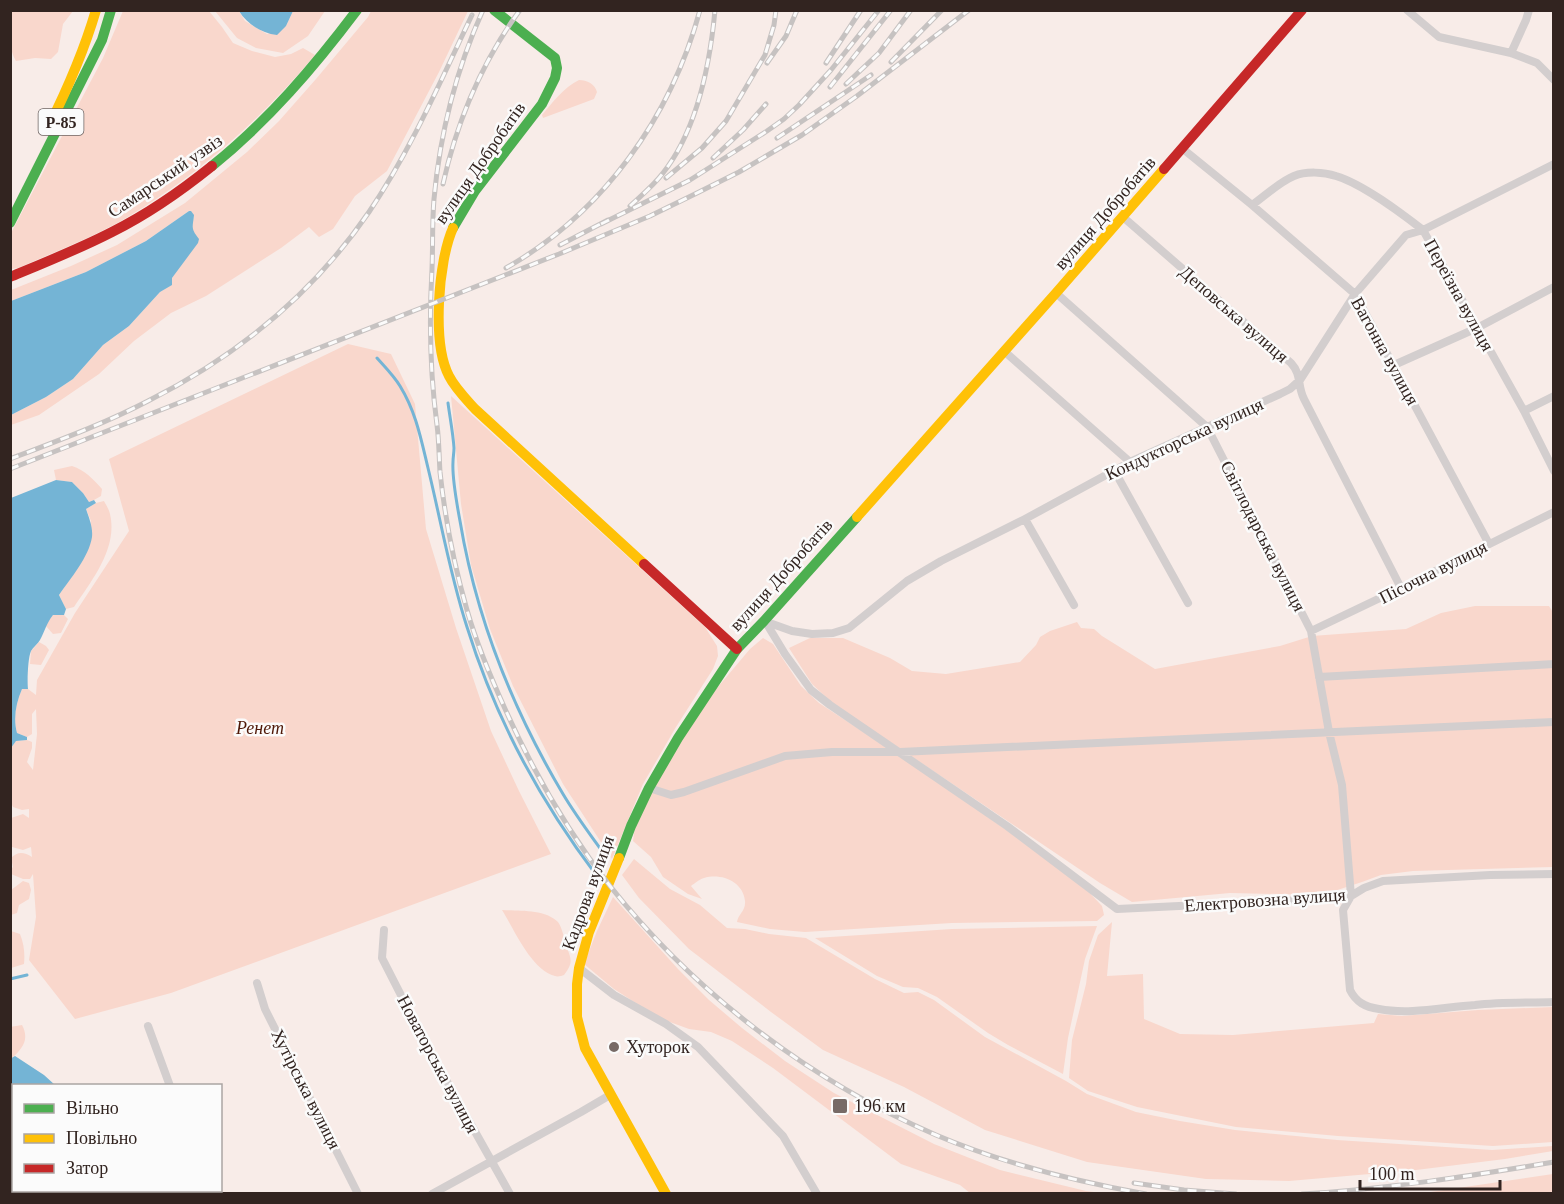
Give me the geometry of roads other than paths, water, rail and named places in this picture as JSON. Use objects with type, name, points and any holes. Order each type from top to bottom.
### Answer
[{"type":"street","name":"Р-85","points":[[10,205],[68,89],[89,36],[96,10]]},
{"type":"street","name":"Р-85","points":[[10,223],[102,40],[111,10]]},
{"type":"street","name":"Самарський узвіз","points":[[14,275],[80,248],[128,224],[209,169],[234,149],[289,95],[330,47],[357,10]]},
{"type":"street","name":"вулиця Добробатів","points":[[495,10],[555,58],[557,72],[553,83],[525,129],[460,214],[447,242],[441,282],[440,318],[444,365],[460,392],[475,409],[737,649],[1056,293],[1302,10]]},
{"type":"street","points":[[1407,10],[1439,37],[1512,53],[1537,63],[1554,80]]},
{"type":"street","points":[[1512,53],[1529,10]]},
{"type":"street","name":"Вагонна вулиця","points":[[1183,149],[1355,294],[1489,544]]},
{"type":"street","name":"Кондукторська вулиця","points":[[764,621],[792,631],[812,634],[833,633],[849,628],[907,580],[941,561],[1130,462],[1280,394],[1299,380],[1355,294],[1406,235],[1424,230],[1554,164]]},
{"type":"street","name":"Переїзна вулиця","points":[[1252,205],[1294,176],[1310,173],[1335,175],[1358,186],[1424,230],[1524,411],[1554,471]]},
{"type":"street","name":"Деповська вулиця","points":[[1123,217],[1297,370],[1304,399],[1401,588]]},
{"type":"street","points":[[1394,365],[1477,328],[1554,287]]},
{"type":"street","name":"Світлодарська вулиця","points":[[1056,293],[1207,427],[1311,631],[1329,732],[1342,785],[1351,896],[1343,910],[1350,990],[1355,1000],[1378,1009],[1401,1012],[1479,1004],[1554,1002]]},
{"type":"street","points":[[1004,351],[1130,462]]},
{"type":"street","points":[[1524,411],[1554,396]]},
{"type":"street","points":[[1114,470],[1188,603]]},
{"type":"street","name":"Пісочна вулиця","points":[[1311,631],[1554,512]]},
{"type":"street","points":[[1025,519],[1074,605]]},
{"type":"street","points":[[764,621],[811,690],[900,752]]},
{"type":"street","name":"Кадрова вулиця","points":[[666,1194],[585,1048],[577,1017],[576,984],[582,952],[593,922],[631,826],[649,788],[678,738],[737,649]]},
{"type":"street","points":[[1319,677],[1554,664]]},
{"type":"street","points":[[649,788],[671,795],[785,756],[832,752],[900,752],[1554,722]]},
{"type":"street","name":"Електровозна вулиця","points":[[900,752],[1007,826],[1117,909],[1323,899],[1351,896],[1383,881],[1554,874]]},
{"type":"street","name":"Новаторська вулиця","points":[[384,930],[382,958],[427,1046],[510,1194]]},
{"type":"street","points":[[579,968],[614,995],[666,1024],[698,1047],[783,1136],[818,1194]]},
{"type":"street","name":"Хутірська вулиця","points":[[257,983],[265,1009],[358,1194]]},
{"type":"street","points":[[148,1026],[169,1084]]},
{"type":"street","points":[[432,1194],[610,1095]]},
{"type":"water","points":[[239,11],[293,11],[286,26],[277,35],[255,27]]},
{"type":"water","points":[[189,211],[194,215],[193,230],[199,239],[172,278],[172,285],[160,292],[129,326],[103,345],[73,379],[46,397],[11,415],[11,301],[86,272],[146,241]]},
{"type":"water","points":[[56,480],[72,482],[89,502],[94,500],[96,503],[86,509],[92,537],[83,560],[59,595],[66,609],[64,615],[53,615],[31,651],[28,689],[22,689],[15,716],[17,733],[27,737],[27,740],[16,741],[11,748],[11,498]]},
{"type":"water","points":[[15,1056],[54,1084],[12,1084],[12,1192],[114,1193],[11,1193],[10,1059]]},
{"type":"waterway","points":[[377,358],[400,386],[414,416],[461,607],[478,660],[505,726],[538,788],[597,876]]},
{"type":"waterway","points":[[448,403],[454,442],[453,475],[458,507],[467,557],[486,627],[513,696],[545,762],[573,810],[607,858]]},
{"type":"waterway","points":[[10,979],[27,975]]},
{"type":"railway","points":[[483,10],[457,79],[440,150],[433,208],[431,308],[433,386],[444,507],[462,593],[490,674],[540,779],[595,866],[643,925],[717,998],[800,1061],[889,1113],[987,1155],[1092,1183],[1146,1194]]},
{"type":"railway","points":[[443,184],[463,115],[472,93],[494,50],[520,10]]},
{"type":"railway","points":[[506,268],[541,246],[573,220],[628,158],[651,124],[671,88],[700,10]]},
{"type":"railway","points":[[630,206],[663,173],[685,137],[700,96],[710,52],[715,10]]},
{"type":"railway","points":[[666,178],[702,148],[726,121],[765,55],[776,10]]},
{"type":"railway","points":[[767,63],[786,36],[797,10]]},
{"type":"railway","points":[[826,63],[861,10]]},
{"type":"railway","points":[[601,224],[690,180],[784,119],[831,70],[879,10]]},
{"type":"railway","points":[[830,87],[891,10]]},
{"type":"railway","points":[[846,84],[879,53],[911,10]]},
{"type":"railway","points":[[891,62],[942,10]]},
{"type":"railway","points":[[10,469],[559,254],[650,216],[739,172],[802,135],[969,10]]},
{"type":"railway","points":[[10,459],[114,417],[181,383],[242,343],[298,296],[347,242],[384,188],[424,115],[472,15]]},
{"type":"railway","points":[[777,138],[871,75]]},
{"type":"railway","points":[[713,158],[766,104]]},
{"type":"railway","points":[[560,245],[608,220]]},
{"type":"railway","points":[[1302,1194],[1397,1185],[1554,1162]]},
{"type":"railway","points":[[1134,1183],[1236,1194]]},
{"type":"place","name":"Хуторок","points":[[614,1047]]},
{"type":"place","name":"196 км","points":[[840,1106]]},
{"type":"park label","name":"Ренет","points":[[260,728]]}]
